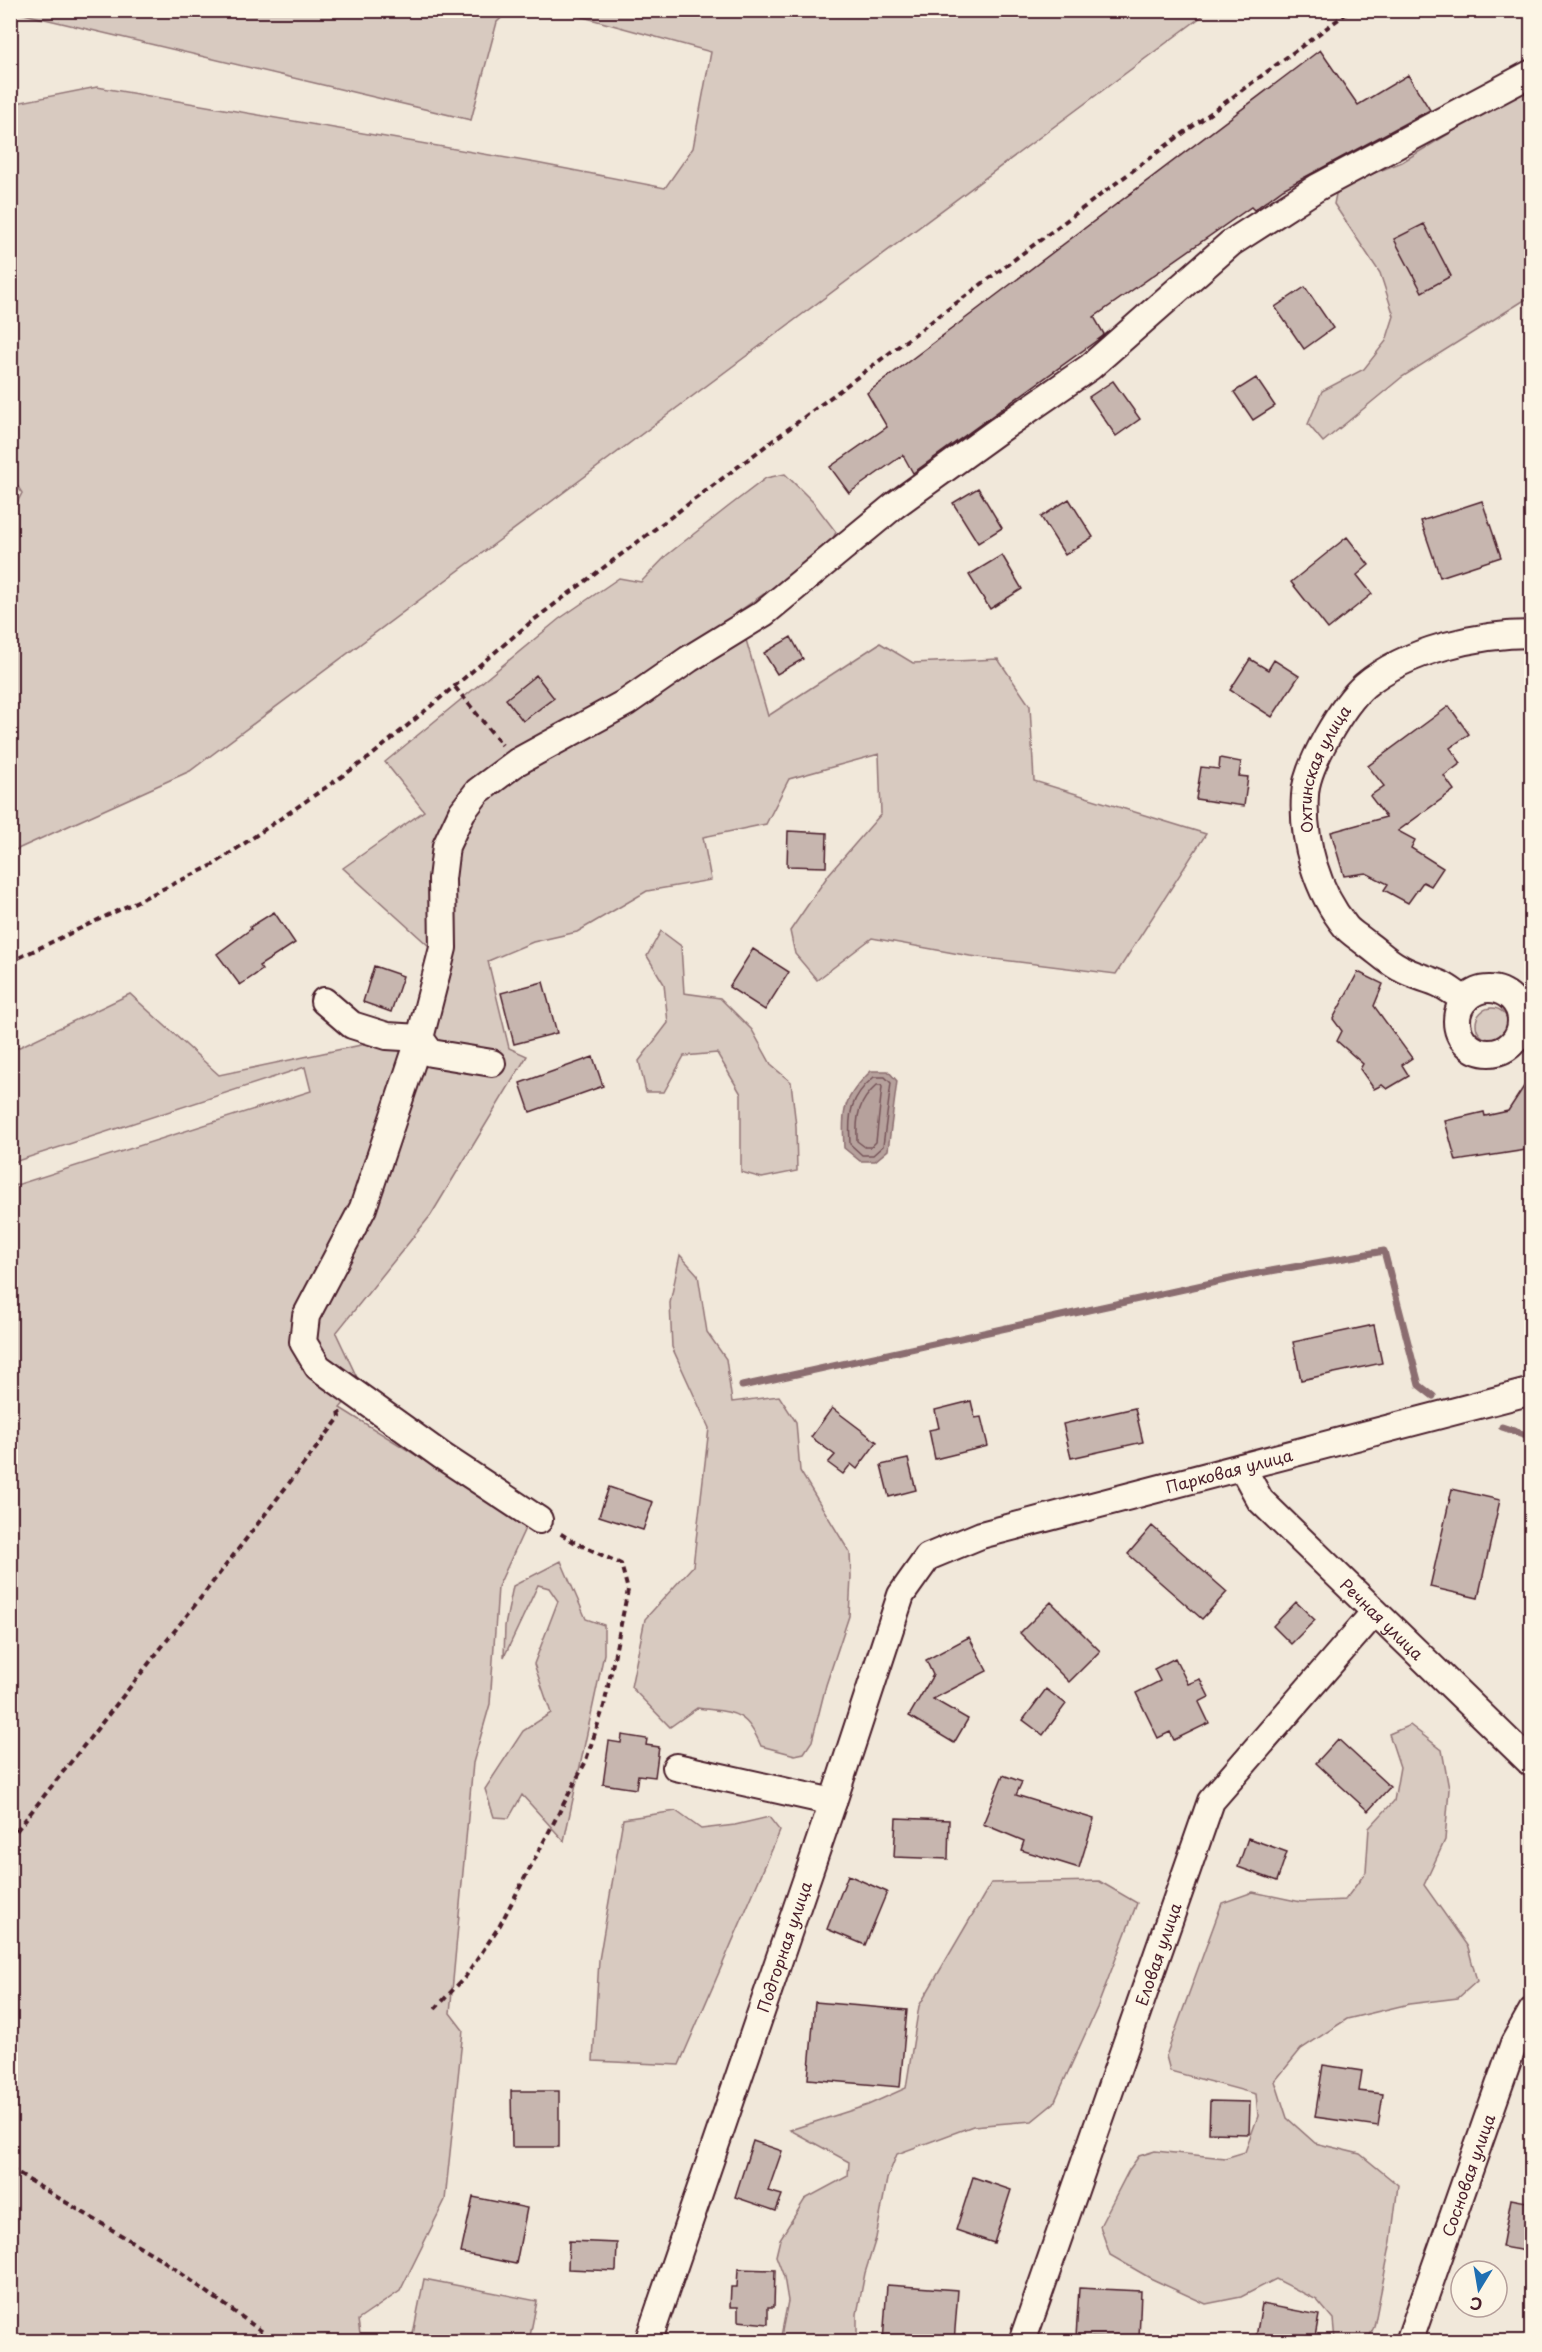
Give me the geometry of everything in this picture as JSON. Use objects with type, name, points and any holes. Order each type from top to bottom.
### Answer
[{"type":"street","points":[[539,1520],[442,1456],[318,1367],[303,1342],[306,1316],[363,1208],[420,1038],[444,948],[442,879],[446,846],[462,812],[478,791],[517,762],[627,702],[689,659],[764,614],[895,505],[1090,367],[1231,243],[1318,187],[1532,73]]},
{"type":"street","name":"Охтинская улица","points":[[1465,1000],[1443,985],[1399,968],[1347,928],[1329,900],[1313,865],[1306,829],[1305,793],[1319,752],[1339,717],[1365,685],[1399,664],[1448,645],[1468,639],[1505,634],[1532,634]]},
{"type":"street","points":[[324,1001],[352,1025],[387,1036],[420,1038]]},
{"type":"street","points":[[420,1038],[431,1053],[492,1063]]},
{"type":"street","name":"Парковая улица","points":[[928,1557],[981,1535],[1532,1391]]},
{"type":"street","name":"Речная улица","points":[[1242,1467],[1260,1500],[1531,1764]]},
{"type":"street","name":"Подгорная улица","points":[[648,2342],[833,1802],[901,1595],[928,1557]]},
{"type":"street","name":"Еловая улица","points":[[1022,2342],[1211,1801],[1374,1613]]},
{"type":"street","points":[[676,1767],[833,1802]]},
{"type":"street","name":"Сосновая улица","points":[[1409,2342],[1514,2043],[1532,2012]]},
{"type":"path","points":[[10,962],[213,865],[370,757],[531,622],[1155,154],[1351,10]]},
{"type":"path","points":[[455,687],[517,762]]},
{"type":"path","points":[[10,1839],[340,1417]]},
{"type":"path","points":[[435,2009],[466,1976],[500,1925],[585,1763],[604,1706],[628,1590],[621,1564],[574,1542],[539,1520]]},
{"type":"path","points":[[10,2169],[161,2259],[264,2333]]},
{"type":"shaded area","points":[[11,11],[509,11],[497,22],[471,120]]},
{"type":"shaded area","points":[[561,11],[1209,11],[190,771],[11,852],[10,516],[22,493],[10,474],[11,104],[97,87],[536,163],[665,188],[693,148],[711,52]]},
{"type":"shaded area","points":[[1531,84],[1531,296],[1402,377],[1323,442],[1308,424],[1322,391],[1364,369],[1386,341],[1394,316],[1380,273],[1334,204],[1336,194],[1354,181],[1402,162]]},
{"type":"shaded area","points":[[785,474],[813,502],[836,532],[828,549],[738,612],[768,716],[880,643],[913,663],[998,659],[1030,706],[1034,781],[1206,834],[1116,974],[970,956],[872,938],[817,980],[795,954],[790,931],[829,874],[881,814],[879,754],[789,779],[766,824],[703,837],[711,880],[647,891],[577,932],[533,942],[488,961],[509,1048],[527,1056],[431,1215],[336,1333],[360,1384],[340,1408],[527,1524],[498,1587],[490,1704],[473,1763],[450,2013],[463,2030],[445,2200],[400,2291],[358,2320],[361,2341],[11,2341],[10,1187],[311,1091],[305,1067],[11,1163],[11,1051],[130,994],[219,1075],[413,1034],[430,947],[343,868],[424,811],[385,762],[559,619],[619,578],[641,582],[667,555],[766,478]]},
{"type":"shaded area","points":[[661,931],[681,946],[684,993],[720,998],[752,1030],[772,1066],[791,1082],[796,1126],[797,1171],[762,1178],[741,1172],[741,1094],[717,1053],[684,1056],[664,1092],[646,1092],[639,1061],[668,1023],[664,984],[647,956]]},
{"type":"shaded area","points":[[1492,1008],[1503,1013],[1508,1024],[1503,1035],[1492,1040],[1481,1035],[1476,1024],[1481,1013]]},
{"type":"shaded area","points":[[680,1255],[698,1275],[707,1332],[726,1359],[732,1402],[779,1396],[796,1422],[800,1471],[850,1553],[849,1616],[826,1685],[812,1741],[804,1753],[795,1755],[761,1746],[749,1725],[737,1715],[729,1712],[697,1708],[670,1727],[631,1687],[645,1619],[693,1566],[709,1428],[672,1347],[670,1303]]},
{"type":"shaded area","points":[[561,1561],[586,1619],[604,1625],[604,1654],[564,1841],[522,1795],[509,1818],[494,1817],[485,1789],[523,1731],[551,1713],[534,1664],[558,1601],[549,1588],[538,1585],[504,1657],[505,1626],[513,1586]]},
{"type":"shaded area","points":[[1410,1725],[1442,1750],[1449,1789],[1445,1840],[1424,1885],[1468,1947],[1477,1981],[1458,1998],[1409,2004],[1347,2019],[1301,2049],[1275,2081],[1287,2118],[1315,2143],[1360,2154],[1398,2185],[1391,2241],[1374,2327],[1367,2341],[1335,2341],[1333,2319],[1317,2300],[1276,2279],[1241,2297],[1206,2304],[1150,2278],[1110,2255],[1100,2226],[1129,2170],[1139,2156],[1155,2151],[1225,2158],[1245,2152],[1258,2116],[1256,2094],[1170,2071],[1166,2056],[1222,1903],[1253,1892],[1301,1902],[1345,1900],[1366,1872],[1369,1828],[1394,1801],[1400,1767],[1389,1734]]},
{"type":"shaded area","points":[[676,1811],[701,1829],[735,1825],[769,1817],[780,1831],[679,2065],[593,2061],[599,1960],[623,1819]]},
{"type":"shaded area","points":[[1099,1881],[1137,1903],[1097,2008],[1054,2103],[1032,2121],[973,2126],[897,2154],[887,2179],[876,2238],[865,2273],[857,2314],[857,2341],[780,2341],[788,2301],[784,2277],[776,2256],[780,2239],[805,2199],[848,2176],[849,2162],[790,2130],[868,2105],[906,2088],[919,2006],[991,1883]]},
{"type":"shaded area","points":[[424,2279],[537,2301],[529,2341],[453,2341],[413,2334]]},
{"type":"water","points":[[871,1071],[888,1071],[897,1081],[888,1150],[875,1161],[860,1161],[844,1148],[844,1114],[855,1089]]},
{"type":"building","points":[[1320,50],[1358,105],[1408,75],[1430,110],[1283,189],[1254,210],[1251,207],[1094,317],[1103,336],[913,473],[903,455],[849,493],[830,467],[887,427],[867,393]]},
{"type":"building","points":[[1424,224],[1451,276],[1422,292],[1394,239]]},
{"type":"building","points":[[1305,287],[1333,328],[1304,349],[1275,307]]},
{"type":"building","points":[[1256,378],[1275,406],[1253,420],[1234,392]]},
{"type":"building","points":[[1113,381],[1140,419],[1116,436],[1089,397]]},
{"type":"building","points":[[978,488],[1002,528],[978,543],[953,503]]},
{"type":"building","points":[[1069,499],[1093,537],[1065,555],[1041,517]]},
{"type":"building","points":[[1482,501],[1501,557],[1440,577],[1421,521]]},
{"type":"building","points":[[1347,537],[1369,565],[1357,575],[1372,594],[1328,629],[1291,582]]},
{"type":"building","points":[[1002,555],[1022,589],[990,609],[969,575]]},
{"type":"building","points":[[791,637],[803,659],[777,674],[764,653]]},
{"type":"building","points":[[1250,659],[1268,670],[1274,660],[1299,676],[1272,717],[1230,690]]},
{"type":"building","points":[[536,675],[554,698],[523,721],[506,699]]},
{"type":"building","points":[[1449,706],[1469,734],[1450,748],[1461,763],[1444,776],[1454,790],[1398,831],[1415,840],[1411,848],[1443,868],[1431,886],[1423,882],[1408,903],[1384,890],[1388,884],[1366,873],[1344,876],[1331,832],[1386,817],[1370,796],[1384,786],[1368,766]]},
{"type":"building","points":[[1220,758],[1241,762],[1239,776],[1248,777],[1244,806],[1196,799],[1201,767],[1219,769]]},
{"type":"building","points":[[788,831],[827,833],[826,867],[787,866]]},
{"type":"building","points":[[274,912],[295,943],[259,966],[262,970],[240,985],[217,954],[251,929],[250,927]]},
{"type":"building","points":[[753,949],[789,972],[765,1010],[729,987]]},
{"type":"building","points":[[374,966],[403,976],[391,1012],[363,1002]]},
{"type":"building","points":[[1358,972],[1383,984],[1374,1006],[1412,1058],[1402,1065],[1409,1076],[1387,1089],[1382,1085],[1374,1089],[1360,1069],[1363,1064],[1337,1041],[1342,1031],[1333,1019]]},
{"type":"building","points":[[543,982],[557,1033],[514,1044],[501,993]]},
{"type":"building","points":[[593,1057],[603,1086],[530,1112],[520,1083]]},
{"type":"building","points":[[1532,1074],[1532,1149],[1456,1161],[1445,1121],[1484,1112],[1485,1116],[1508,1111]]},
{"type":"building","points":[[1374,1325],[1382,1363],[1301,1380],[1293,1342]]},
{"type":"building","points":[[971,1401],[975,1418],[981,1417],[988,1446],[935,1459],[929,1430],[939,1428],[935,1410]]},
{"type":"building","points":[[832,1408],[877,1442],[857,1469],[851,1464],[843,1474],[828,1463],[835,1455],[811,1437]]},
{"type":"building","points":[[1135,1408],[1143,1442],[1071,1458],[1063,1424]]},
{"type":"building","points":[[908,1459],[916,1490],[889,1497],[881,1465]]},
{"type":"building","points":[[609,1487],[653,1502],[643,1530],[599,1516]]},
{"type":"building","points":[[1452,1489],[1500,1500],[1478,1598],[1430,1587]]},
{"type":"building","points":[[1152,1526],[1227,1592],[1202,1619],[1128,1554]]},
{"type":"building","points":[[1051,1602],[1100,1651],[1069,1682],[1020,1633]]},
{"type":"building","points":[[1296,1602],[1315,1620],[1291,1644],[1273,1626]]},
{"type":"building","points":[[969,1637],[987,1671],[933,1699],[968,1719],[954,1743],[909,1716],[933,1675],[926,1660]]},
{"type":"building","points":[[1175,1658],[1188,1684],[1200,1679],[1209,1697],[1199,1702],[1209,1723],[1174,1740],[1170,1732],[1158,1738],[1136,1693],[1160,1681],[1154,1669]]},
{"type":"building","points":[[1046,1689],[1066,1704],[1043,1735],[1023,1720]]},
{"type":"building","points":[[622,1735],[647,1739],[646,1745],[659,1747],[655,1777],[638,1775],[636,1789],[603,1784],[609,1741],[621,1743]]},
{"type":"building","points":[[1338,1739],[1390,1787],[1368,1811],[1316,1763]]},
{"type":"building","points":[[1003,1775],[1022,1782],[1016,1795],[1094,1819],[1079,1868],[1021,1850],[1024,1841],[983,1824]]},
{"type":"building","points":[[896,1818],[949,1820],[948,1859],[894,1857]]},
{"type":"building","points":[[1248,1838],[1287,1852],[1277,1881],[1238,1867]]},
{"type":"building","points":[[848,1875],[887,1892],[865,1945],[827,1929]]},
{"type":"building","points":[[815,2002],[907,2010],[900,2087],[808,2079]]},
{"type":"building","points":[[1323,2065],[1362,2071],[1359,2091],[1383,2094],[1378,2126],[1315,2117]]},
{"type":"building","points":[[511,2091],[559,2091],[559,2147],[512,2147]]},
{"type":"building","points":[[1210,2101],[1250,2102],[1249,2134],[1209,2133]]},
{"type":"building","points":[[753,2141],[782,2151],[768,2191],[782,2195],[776,2211],[735,2197]]},
{"type":"building","points":[[973,2177],[1011,2190],[994,2243],[956,2230]]},
{"type":"building","points":[[473,2197],[527,2208],[516,2264],[461,2253]]},
{"type":"building","points":[[1511,2199],[1532,2203],[1532,2252],[1502,2247]]},
{"type":"building","points":[[569,2241],[617,2243],[616,2271],[568,2269]]},
{"type":"building","points":[[738,2269],[775,2270],[774,2307],[768,2307],[768,2324],[738,2321],[738,2307],[730,2307],[731,2287],[737,2287]]},
{"type":"building","points":[[887,2285],[958,2290],[954,2342],[883,2342]]},
{"type":"building","points":[[1079,2288],[1141,2291],[1139,2340],[1076,2337]]},
{"type":"building","points":[[1262,2304],[1319,2315],[1314,2342],[1255,2342]]},
{"type":"waterway","points":[[742,1386],[1248,1275],[1384,1251],[1419,1385],[1433,1396]]},
{"type":"waterway","points":[[1502,1427],[1532,1437]]}]
